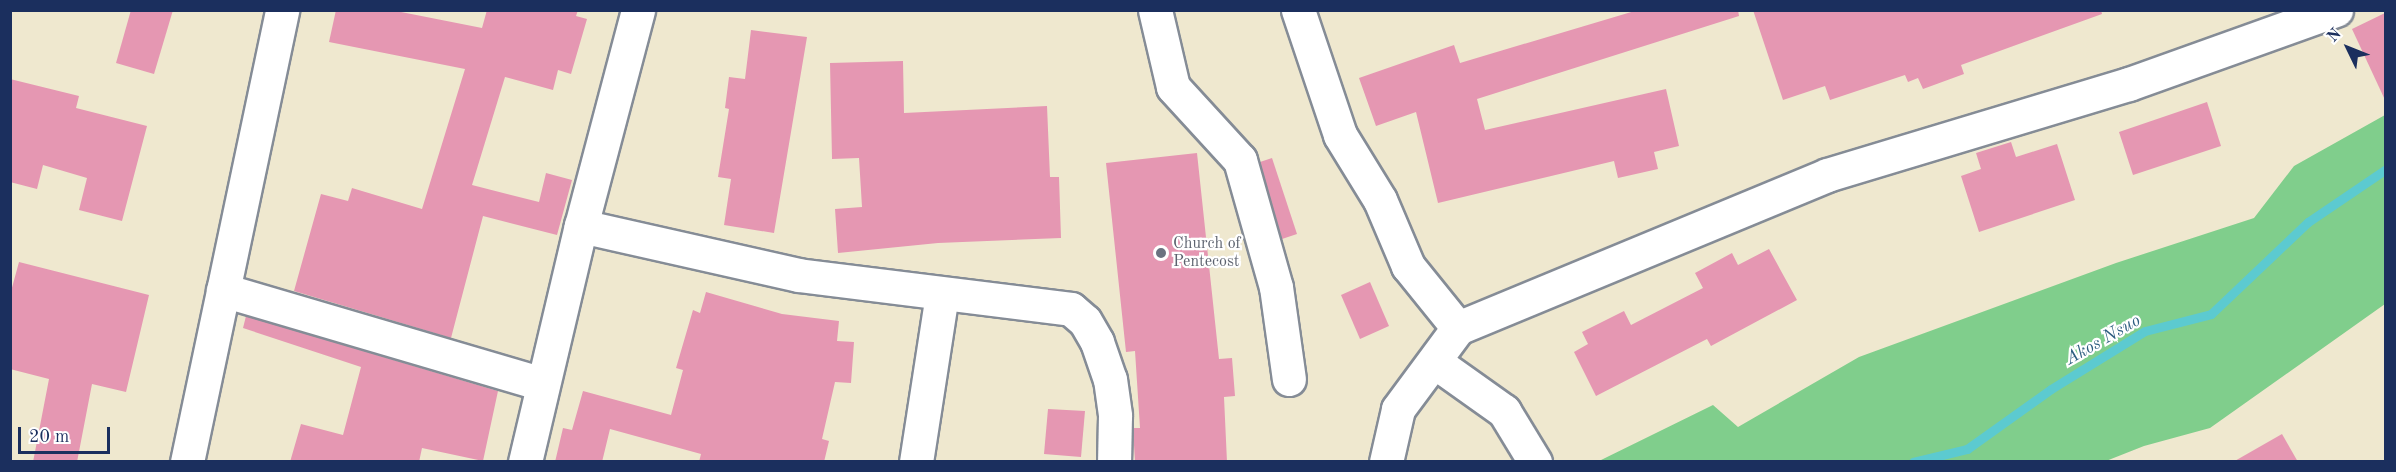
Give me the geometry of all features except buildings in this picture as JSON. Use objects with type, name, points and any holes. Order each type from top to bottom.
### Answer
[{"type":"street","points":[[187,462],[282,10]]},
{"type":"street","points":[[525,462],[581,226],[638,10]]},
{"type":"street","points":[[1155,10],[1173,87],[1240,159],[1276,286],[1289,379]]},
{"type":"street","points":[[1298,10],[1340,135],[1380,200],[1408,266],[1458,328]]},
{"type":"street","points":[[1386,462],[1398,409],[1458,328],[1827,175],[2129,84],[2336,10]]},
{"type":"street","points":[[581,226],[798,275],[942,295],[1071,309],[1085,321],[1110,379],[1116,416],[1114,462]]},
{"type":"street","points":[[223,290],[543,384]]},
{"type":"street","points":[[916,462],[942,295]]},
{"type":"street","points":[[1435,362],[1504,411],[1534,462]]},
{"type":"green space","points":[[2385,115],[2385,304],[2210,428],[2144,446],[2106,461],[1599,461],[1713,405],[1738,427],[1859,357],[2116,263],[2254,218],[2294,166]]},
{"type":"waterway","name":"Akos Nsuo","points":[[1913,462],[1967,449],[2051,389],[2145,331],[2211,314],[2308,222],[2386,169]]},
{"type":"place","name":"Church of Pentecost","points":[[1161,253]]}]
